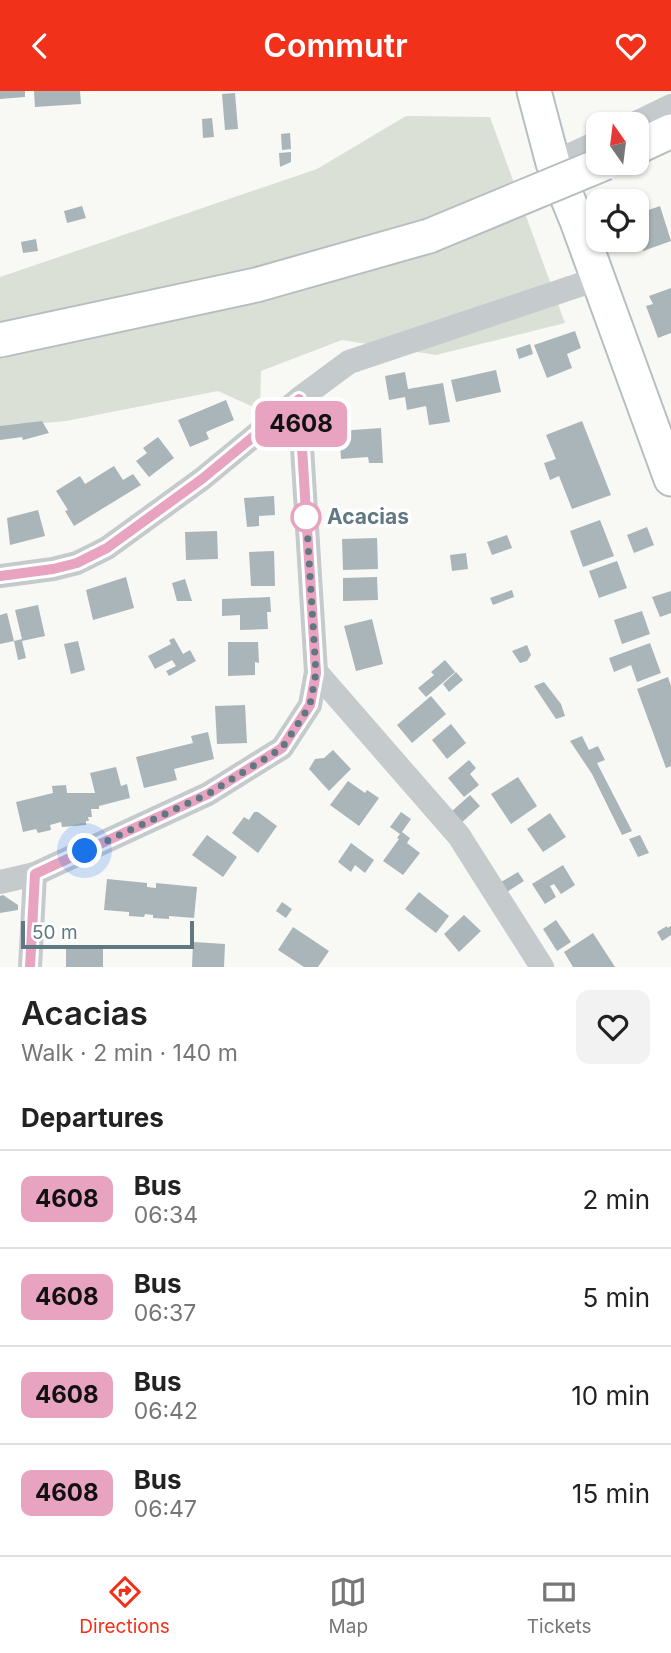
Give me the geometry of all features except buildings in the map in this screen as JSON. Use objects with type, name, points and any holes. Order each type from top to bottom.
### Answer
[{"type":"main road","points":[[534,91],[553,163],[577,221],[671,479]]},
{"type":"main road","points":[[649,141],[671,131]]},
{"type":"main road","points":[[0,340],[256,285],[429,236],[586,171]]},
{"type":"street","points":[[649,117],[671,106]]},
{"type":"street","points":[[553,163],[586,148]]},
{"type":"street","points":[[0,576],[77,563],[107,548],[202,479],[299,399],[349,362],[597,279]]},
{"type":"street","points":[[0,882],[35,874],[208,794],[282,748],[310,705],[316,673],[299,399]]},
{"type":"street","points":[[316,673],[460,836],[542,967]]},
{"type":"street","points":[[30,967],[35,874]]},
{"type":"shaded area","points":[[406,116],[490,117],[565,323],[436,355],[342,340],[261,371],[260,410],[218,391],[66,421],[0,427],[0,277],[317,169]]},
{"type":"bus line","name":"4608","points":[[0,576],[77,563],[107,548],[202,479],[299,399],[316,673],[310,705],[282,748],[208,794],[35,874],[30,967]]},
{"type":"place","name":"Acacias","points":[[306,517]]},
{"type":"route","points":[[85,851],[208,794],[282,748],[310,705],[316,673],[306,510],[306,517]]}]
